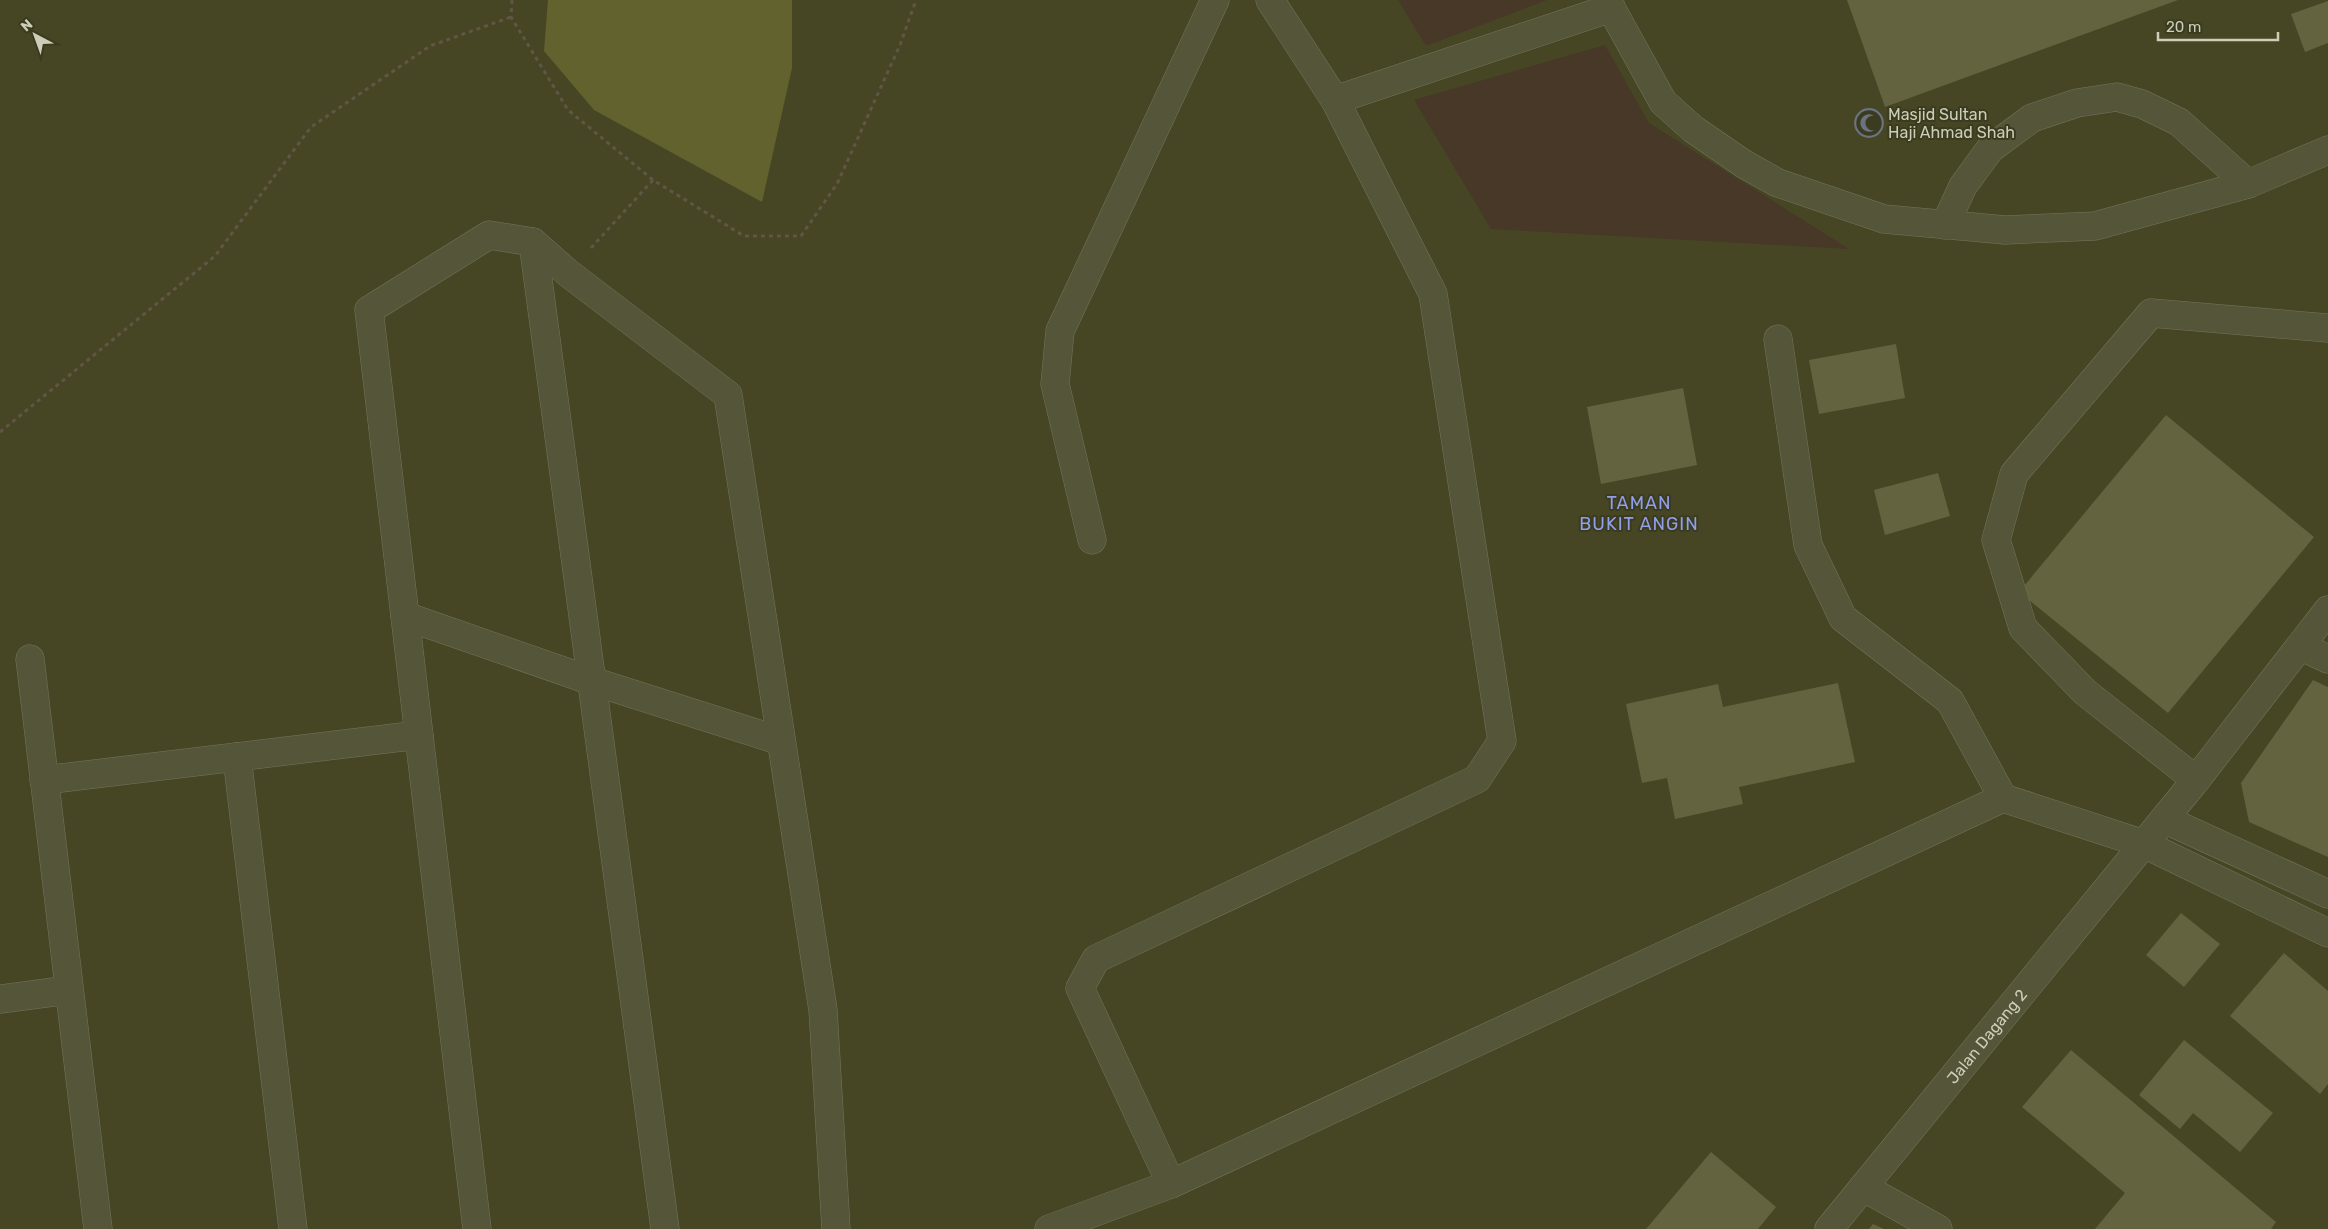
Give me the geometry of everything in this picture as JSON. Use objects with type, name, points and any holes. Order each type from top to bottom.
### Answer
[{"type":"street","points":[[1092,540],[1055,384],[1060,331],[1215,0]]},
{"type":"street","points":[[1172,1184],[1080,988],[1096,959],[1478,779],[1502,740],[1433,294],[1335,100],[1270,0]]},
{"type":"street","points":[[1335,100],[1610,4],[1663,102],[1693,129],[1744,164],[1778,183],[1884,219],[2005,230],[2095,226],[2248,184],[2328,150]]},
{"type":"street","points":[[1945,225],[1963,186],[1990,149],[2032,118],[2077,103],[2116,97],[2142,104],[2179,122],[2248,184]]},
{"type":"street","points":[[477,1229],[369,310],[489,235],[533,242],[568,273],[728,395],[823,1010],[836,1229]]},
{"type":"street","points":[[533,242],[665,1229]]},
{"type":"street","points":[[2196,780],[2085,692],[2023,628],[1996,540],[2014,474],[2151,313],[2328,328]]},
{"type":"street","points":[[1778,339],[1808,545],[1843,618],[1950,701],[2003,798]]},
{"type":"street","name":"Jalan Dagang 2","points":[[1829,1229],[2196,780],[2328,610]]},
{"type":"street","points":[[405,616],[592,681],[781,741]]},
{"type":"street","points":[[2300,646],[2328,659]]},
{"type":"street","points":[[30,659],[98,1229]]},
{"type":"street","points":[[44,780],[419,735]]},
{"type":"street","points":[[238,757],[293,1229]]},
{"type":"street","points":[[1049,1229],[1172,1184],[2003,798],[2144,844],[2328,933]]},
{"type":"street","points":[[2164,819],[2328,894]]},
{"type":"street","points":[[0,999],[69,990]]},
{"type":"street","points":[[1863,1187],[1938,1229]]},
{"type":"path","points":[[512,0],[511,17],[568,110],[654,180],[744,236],[801,236],[838,184],[900,45],[916,0]]},
{"type":"path","points":[[0,432],[215,256],[311,127],[430,46],[511,17]]},
{"type":"path","points":[[568,273],[654,180]]},
{"type":"shaded area","points":[[548,0],[792,0],[792,68],[762,202],[594,110],[544,51]]},
{"type":"shaded area","points":[[1398,0],[1547,0],[1426,46]]},
{"type":"shaded area","points":[[1605,45],[1649,123],[1849,249],[1491,229],[1414,100]]},
{"type":"building","points":[[1847,0],[2178,0],[1885,107]]},
{"type":"building","points":[[2328,1],[2328,43],[2305,52],[2291,14]]},
{"type":"building","points":[[1896,344],[1905,398],[1819,414],[1809,360]]},
{"type":"building","points":[[1683,388],[1697,465],[1601,484],[1587,407]]},
{"type":"building","points":[[2166,415],[2314,537],[2168,713],[2019,592]]},
{"type":"building","points":[[1938,473],[1950,516],[1885,535],[1874,490]]},
{"type":"building","points":[[2313,680],[2328,687],[2328,857],[2249,822],[2241,783]]},
{"type":"building","points":[[1838,683],[1855,762],[1739,787],[1743,804],[1675,819],[1667,778],[1642,783],[1626,704],[1718,684],[1723,707]]},
{"type":"building","points":[[2181,913],[2220,944],[2184,987],[2146,955]]},
{"type":"building","points":[[2284,953],[2328,991],[2328,1084],[2320,1094],[2230,1016]]},
{"type":"building","points":[[2184,1040],[2273,1113],[2240,1152],[2193,1113],[2180,1129],[2139,1095]]},
{"type":"building","points":[[2071,1050],[2276,1222],[2271,1229],[2095,1229],[2125,1193],[2022,1107]]},
{"type":"building","points":[[1711,1152],[1776,1207],[1758,1229],[1646,1229]]},
{"type":"building","points":[[1873,1224],[1884,1229],[1869,1229]]},
{"type":"place","name":"Masjid Sultan Haji Ahmad Shah","points":[[1869,123]]},
{"type":"district","name":"TAMAN BUKIT ANGIN","points":[[1639,513]]}]
